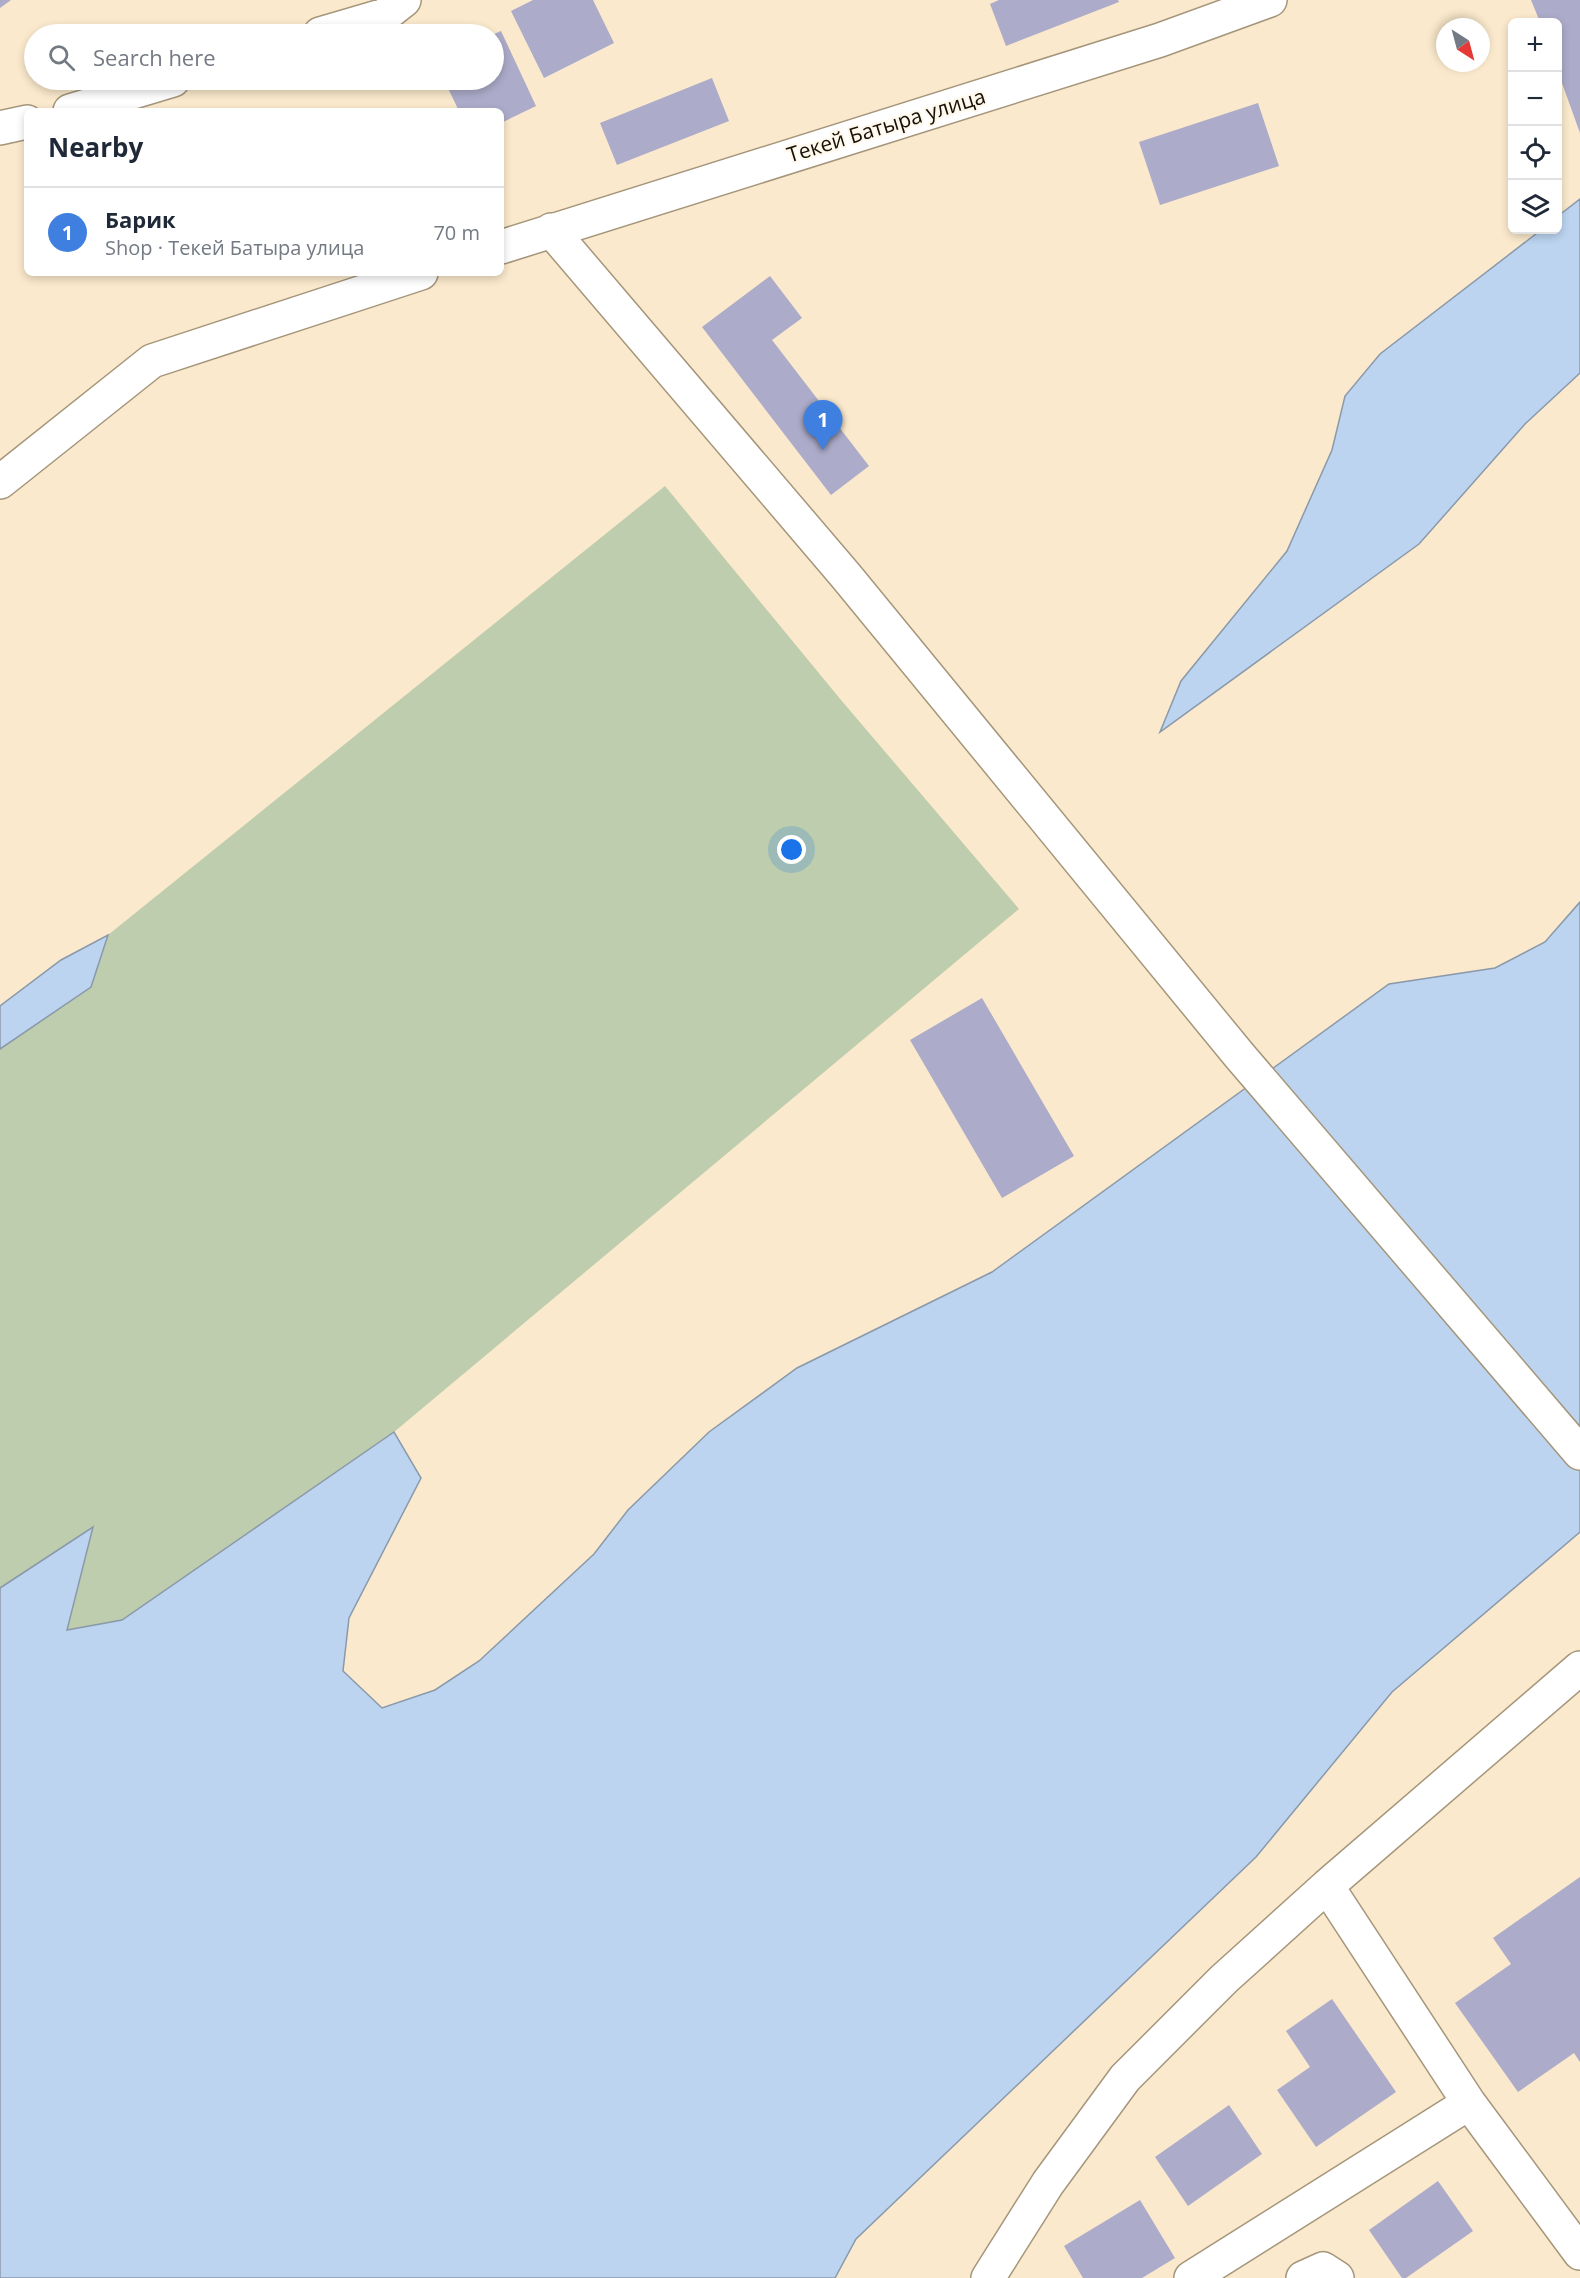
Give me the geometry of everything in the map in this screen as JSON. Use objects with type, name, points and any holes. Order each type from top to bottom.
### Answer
[{"type":"street","points":[[354,24],[385,15],[404,0]]},
{"type":"street","name":"Текей Батыра улица","points":[[504,246],[1160,40],[1270,0]]},
{"type":"street","points":[[80,108],[140,90]]},
{"type":"street","points":[[0,128],[24,123]]},
{"type":"street","points":[[551,230],[854,585],[1239,1055],[1580,1453]]},
{"type":"street","points":[[0,482],[152,361],[412,276]]},
{"type":"street","points":[[988,2278],[1048,2183],[1125,2078],[1224,1979],[1580,1668]]},
{"type":"street","points":[[1328,1886],[1469,2103],[1580,2253]]},
{"type":"street","points":[[1191,2278],[1469,2103]]},
{"type":"street","points":[[1303,2278],[1323,2269],[1337,2278]]},
{"type":"green space","points":[[665,486],[841,700],[1019,909],[394,1432],[122,1620],[67,1631],[93,1527],[0,1588],[0,1049],[91,987],[108,935]]},
{"type":"water","points":[[1580,199],[1580,373],[1525,424],[1419,544],[1160,732],[1181,681],[1287,551],[1332,450],[1345,396],[1380,354],[1536,234],[1562,234],[1562,213]]},
{"type":"water","points":[[1580,902],[1580,1532],[1392,1692],[1256,1857],[856,2239],[835,2278],[0,2278],[0,1588],[93,1527],[67,1630],[122,1620],[394,1432],[421,1478],[349,1618],[343,1671],[382,1708],[435,1690],[479,1661],[594,1554],[628,1510],[709,1432],[797,1368],[992,1272],[1389,984],[1495,968],[1545,942]]},
{"type":"water","points":[[108,935],[91,987],[0,1049],[0,1006],[61,960]]},
{"type":"building","points":[[0,0],[11,0],[0,8]]},
{"type":"building","points":[[533,0],[593,0],[614,43],[544,78],[511,11]]},
{"type":"building","points":[[999,0],[1118,0],[1119,2],[1006,46],[990,4]]},
{"type":"building","points":[[1531,0],[1580,0],[1580,133],[1562,83],[1562,18],[1538,18]]},
{"type":"building","points":[[504,37],[536,106],[504,122],[504,108],[458,108],[449,90],[504,90]]},
{"type":"building","points":[[712,78],[729,121],[617,165],[600,123]]},
{"type":"building","points":[[1258,103],[1279,166],[1160,205],[1139,142]]},
{"type":"building","points":[[770,276],[802,318],[772,340],[869,466],[831,495],[702,327]]},
{"type":"building","points":[[982,998],[1074,1156],[1002,1198],[910,1040]]},
{"type":"building","points":[[1580,1877],[1580,2062],[1574,2053],[1518,2092],[1455,2003],[1511,1964],[1493,1938]]},
{"type":"building","points":[[1332,1999],[1396,2092],[1316,2147],[1277,2090],[1310,2067],[1286,2031]]},
{"type":"building","points":[[1229,2105],[1262,2154],[1188,2206],[1155,2157]]},
{"type":"building","points":[[1438,2181],[1473,2231],[1406,2278],[1402,2278],[1369,2230]]},
{"type":"building","points":[[1140,2200],[1175,2258],[1142,2278],[1083,2278],[1064,2246]]},
{"type":"place","name":"Барик","points":[[823,450]]}]
